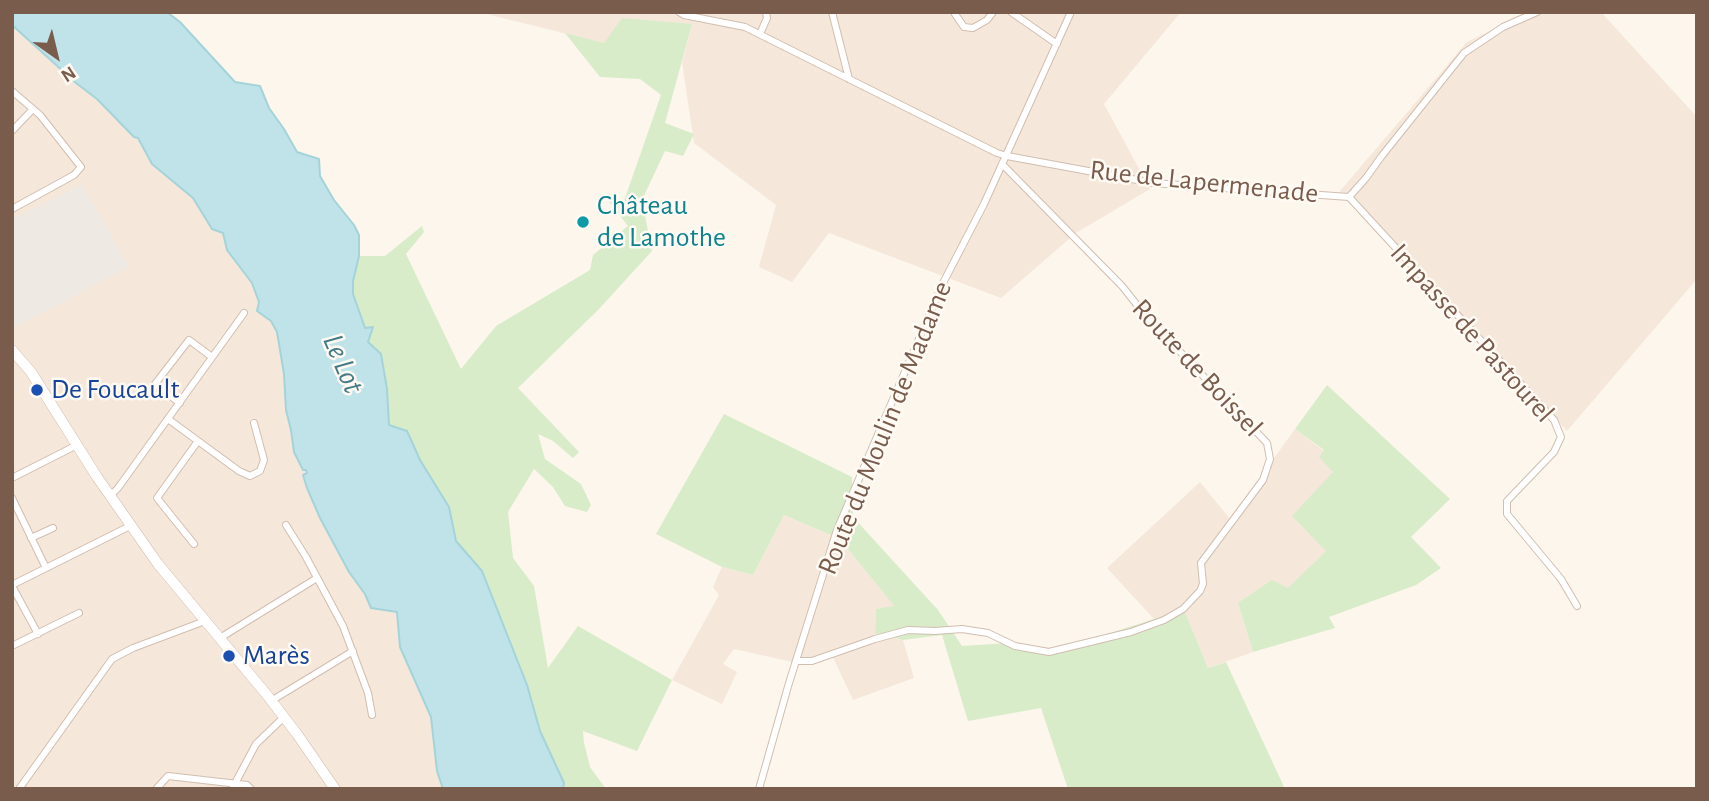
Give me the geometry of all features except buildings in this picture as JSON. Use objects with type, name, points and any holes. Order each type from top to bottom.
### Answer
[{"type":"main road","points":[[12,350],[31,372],[130,526],[284,717],[335,789]]},
{"type":"street","name":"Rue de Lapermenade","points":[[679,12],[745,27],[1007,156],[1153,183],[1349,197]]},
{"type":"street","points":[[760,34],[767,18],[766,12]]},
{"type":"street","points":[[832,12],[849,79]]},
{"type":"street","points":[[955,14],[964,27],[973,28],[987,20],[993,12]]},
{"type":"street","points":[[1011,12],[1057,44]]},
{"type":"street","points":[[1007,156],[1071,12]]},
{"type":"street","points":[[1349,197],[1464,53],[1503,27],[1537,12]]},
{"type":"street","points":[[12,91],[40,115],[81,167],[74,175],[12,209]]},
{"type":"street","points":[[12,131],[33,109]]},
{"type":"street","name":"Route du Moulin de Madame","points":[[760,789],[837,530],[943,283],[1007,156]]},
{"type":"street","name":"Route de Boissel","points":[[796,661],[812,661],[908,630],[962,629],[988,633],[1016,646],[1049,652],[1131,632],[1164,620],[1183,609],[1199,591],[1203,584],[1201,563],[1263,480],[1269,459],[1267,443],[1145,315],[1122,286],[1002,164]]},
{"type":"street","name":"Impasse de Pastourel","points":[[1349,197],[1554,420],[1561,437],[1554,452],[1507,501],[1507,514],[1561,579],[1577,606]]},
{"type":"street","points":[[110,495],[118,488],[244,313]]},
{"type":"street","points":[[180,403],[155,384],[189,340],[212,357]]},
{"type":"street","points":[[168,419],[239,471],[250,476],[260,471],[264,460],[254,423]]},
{"type":"street","points":[[194,544],[157,498],[198,441]]},
{"type":"street","points":[[12,478],[77,445]]},
{"type":"street","points":[[12,498],[46,568]]},
{"type":"street","points":[[286,525],[343,626],[368,693],[372,715]]},
{"type":"street","points":[[38,634],[12,585],[130,526]]},
{"type":"street","points":[[31,538],[53,528]]},
{"type":"street","points":[[219,638],[317,578]]},
{"type":"street","points":[[12,646],[79,613]]},
{"type":"street","points":[[19,789],[113,659],[133,648],[205,621]]},
{"type":"street","points":[[271,701],[353,651]]},
{"type":"street","points":[[233,786],[256,744],[284,717]]},
{"type":"street","points":[[157,789],[168,776],[233,786],[247,785],[251,789]]},
{"type":"shaded area","points":[[478,12],[1181,12],[1104,104],[1150,189],[1076,233],[1001,298],[829,233],[792,282],[759,267],[776,205],[694,143],[682,62],[692,25],[604,43]]},
{"type":"shaded area","points":[[1529,12],[1601,12],[1697,117],[1697,279],[1567,431],[1340,191],[1467,42]]},
{"type":"shaded area","points":[[12,25],[138,138],[152,164],[193,198],[212,229],[223,233],[227,250],[252,283],[259,302],[257,311],[271,321],[277,332],[294,452],[306,469],[320,518],[371,608],[397,611],[400,647],[431,717],[437,771],[443,789],[12,789]]},
{"type":"shaded area","points":[[82,184],[129,267],[12,329],[12,220]]},
{"type":"shaded area","points":[[1295,429],[1324,451],[1333,472],[1326,551],[1288,589],[1238,603],[1253,652],[1208,668],[1183,609],[1154,619],[1107,568],[1200,482],[1230,519]]},
{"type":"shaded area","points":[[784,515],[840,539],[895,607],[876,609],[875,633],[903,640],[914,678],[853,700],[831,653],[797,663],[734,649],[723,664],[737,672],[722,704],[672,680],[719,595],[713,587],[722,567],[753,575]]},
{"type":"green space","points":[[622,18],[692,24],[665,123],[694,134],[683,156],[665,151],[642,200],[652,251],[599,309],[518,388],[579,452],[573,458],[553,441],[538,434],[545,459],[581,484],[591,505],[587,512],[565,506],[553,487],[534,469],[508,512],[513,558],[534,586],[548,668],[578,626],[672,680],[637,751],[583,731],[590,767],[606,789],[563,789],[564,783],[540,731],[527,685],[482,571],[456,541],[449,507],[420,460],[407,432],[389,426],[381,354],[368,342],[372,327],[365,328],[353,294],[353,281],[359,256],[385,256],[422,226],[424,232],[406,254],[461,369],[496,326],[590,270],[593,255],[628,226],[606,198],[609,193],[624,201],[661,95],[640,79],[600,77],[565,33],[604,43]]},
{"type":"green space","points":[[1327,385],[1450,499],[1411,537],[1441,568],[1416,585],[1329,617],[1335,628],[1253,652],[1238,603],[1272,580],[1288,588],[1326,551],[1292,516],[1333,472],[1319,457],[1324,450],[1295,429]]},
{"type":"green space","points":[[724,414],[852,477],[853,517],[938,610],[962,646],[1008,643],[1045,654],[1183,608],[1208,668],[1226,662],[1285,789],[1068,789],[1041,708],[968,721],[942,635],[903,640],[875,633],[876,609],[894,606],[840,539],[784,515],[753,575],[722,567],[656,534]]},
{"type":"water","name":"Le Lot","points":[[12,12],[167,12],[180,22],[235,82],[260,86],[269,108],[297,152],[319,159],[320,176],[359,235],[359,256],[353,294],[365,328],[373,327],[368,342],[381,354],[389,425],[407,431],[420,460],[449,507],[456,541],[482,571],[527,685],[540,731],[564,783],[563,789],[443,789],[437,771],[431,717],[400,647],[397,612],[371,608],[320,518],[307,488],[303,475],[307,473],[306,470],[303,470],[294,452],[277,332],[271,321],[257,311],[259,302],[252,283],[227,250],[223,233],[212,229],[193,198],[152,164],[138,138],[12,25]]},
{"type":"place","name":"Château de Lamothe","points":[[583,222]]},
{"type":"place","name":"De Foucault","points":[[37,390]]},
{"type":"place","name":"Marès","points":[[229,656]]}]
